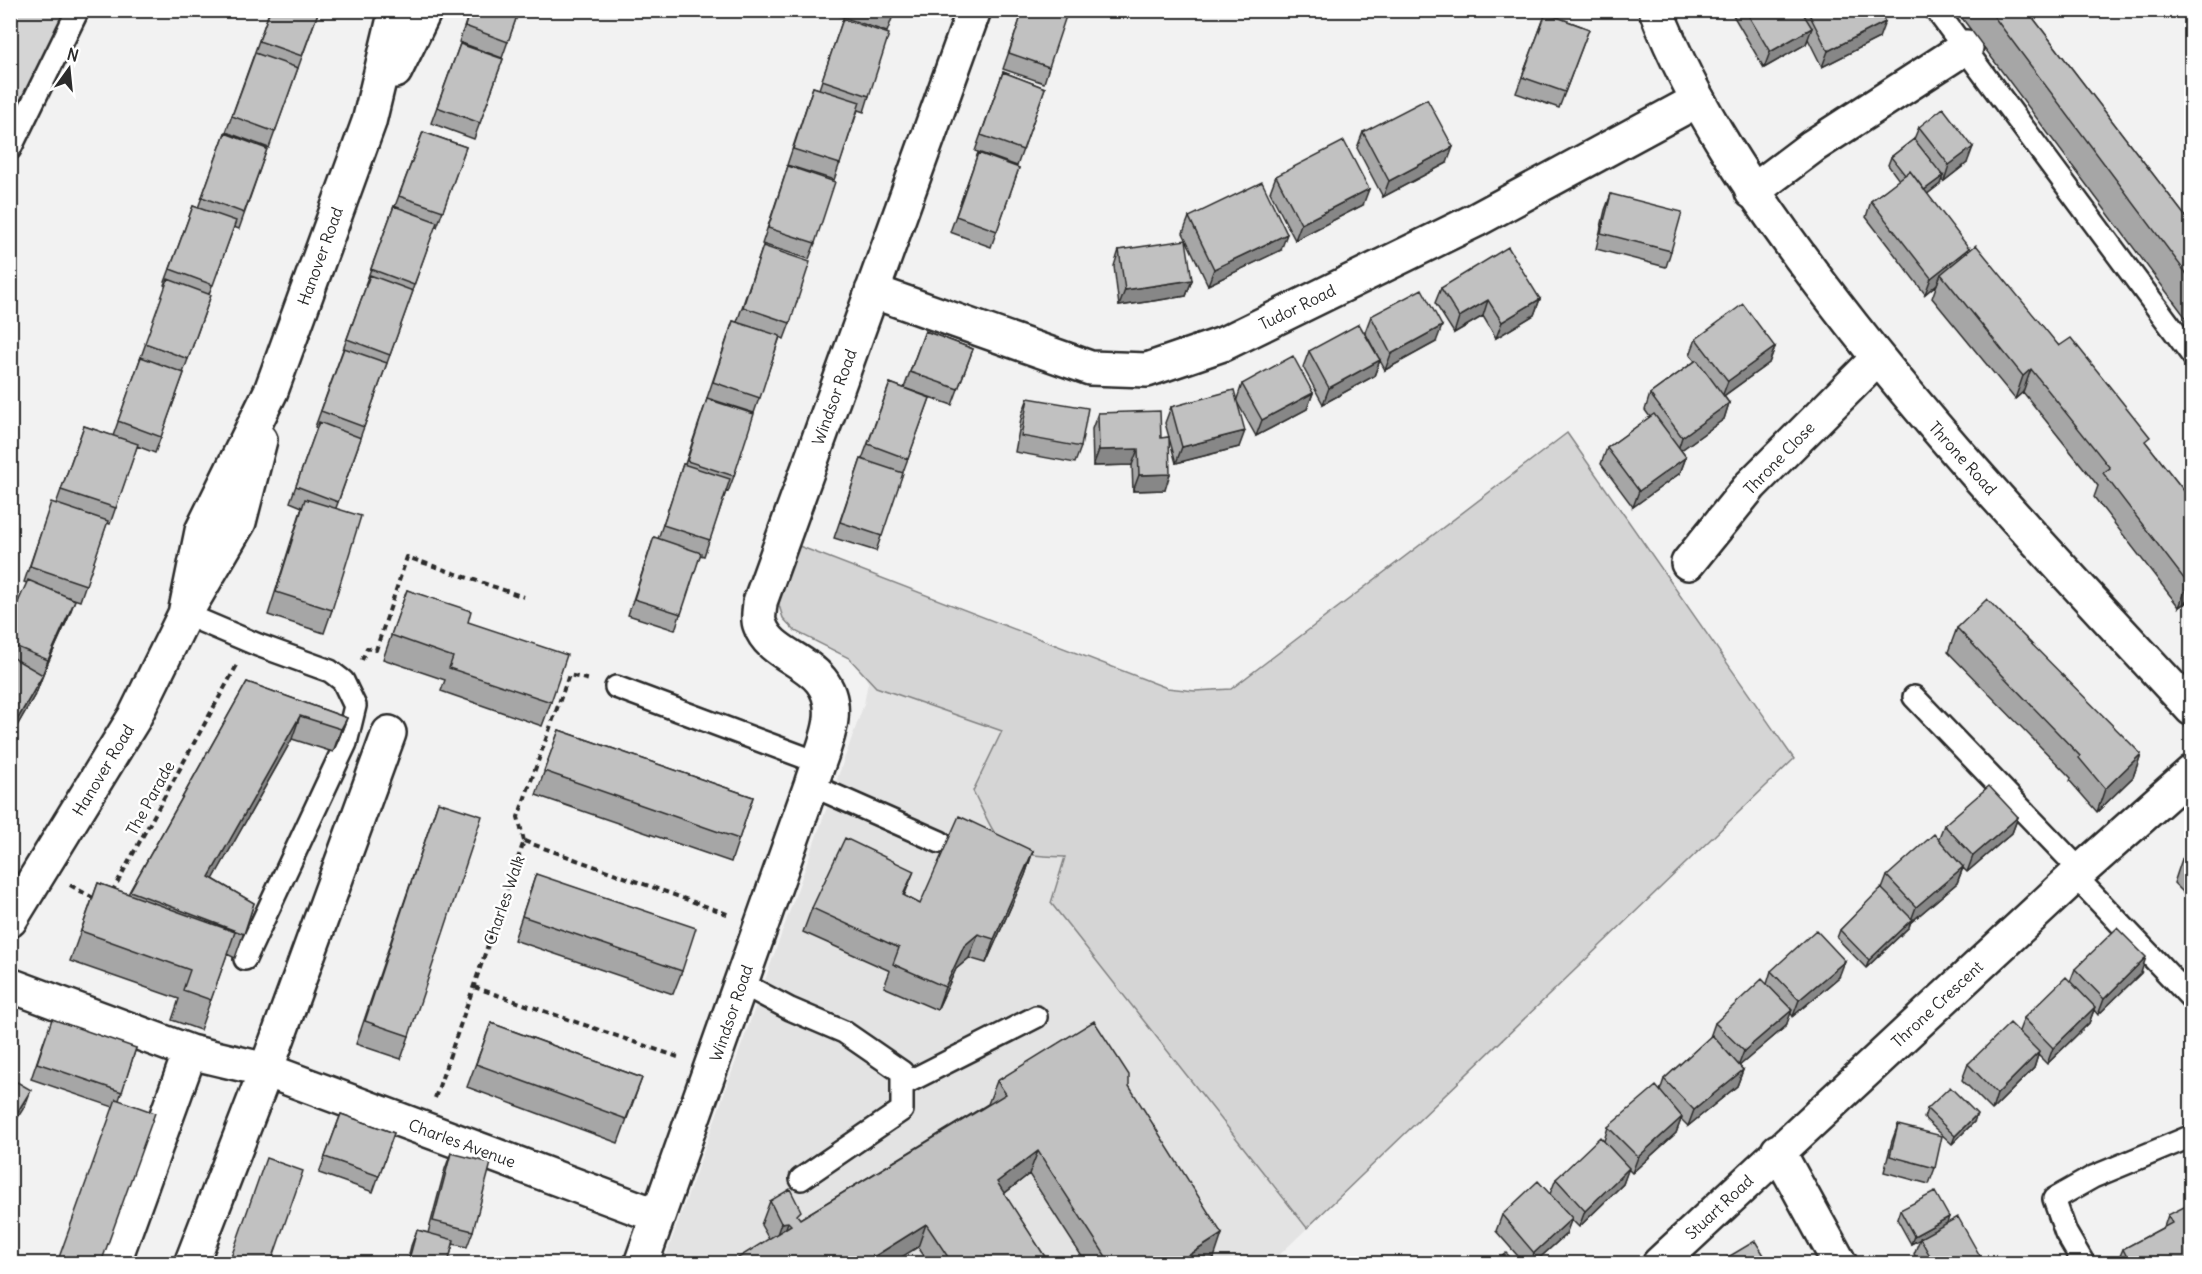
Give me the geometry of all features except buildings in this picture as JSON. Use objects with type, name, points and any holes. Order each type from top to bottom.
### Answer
[{"type":"street","name":"Hanover Road","points":[[10,920],[43,870],[134,718],[186,614],[239,522],[271,391],[369,122],[396,10]]},
{"type":"street","name":"Hanover Road","points":[[369,122],[425,10]]},
{"type":"street","name":"Windsor Road","points":[[641,1263],[712,1069],[814,774],[831,718],[828,692],[818,676],[805,664],[767,640],[759,623],[760,602],[974,10]]},
{"type":"street","name":"Throne Road","points":[[1632,10],[1676,60]]},
{"type":"street","name":"Throne Road","points":[[1656,10],[1676,60],[1752,192],[1877,359],[1929,421],[2192,709]]},
{"type":"street","points":[[1752,192],[1813,146],[1966,47]]},
{"type":"street","name":"Tudor Road","points":[[872,291],[1090,368],[1147,370],[1223,344],[1476,220],[1698,100]]},
{"type":"street","name":"Throne Close","points":[[1688,564],[1751,485],[1877,359]]},
{"type":"street","points":[[191,1263],[266,1070],[388,733]]},
{"type":"street","name":"Throne Crescent","points":[[1778,1151],[2078,873],[2192,772]]},
{"type":"street","name":"Charles Avenue","points":[[10,985],[190,1052],[266,1070],[658,1216]]},
{"type":"street","points":[[113,1263],[190,1052]]},
{"type":"street","points":[[1778,1151],[1840,1263]]},
{"type":"street","name":"Stuart Road","points":[[1659,1263],[1778,1151]]},
{"type":"lane","points":[[10,149],[78,10]]},
{"type":"lane","points":[[1936,10],[1966,47],[2192,355]]},
{"type":"lane","points":[[186,614],[330,671],[343,681],[355,706],[346,743],[245,959]]},
{"type":"lane","points":[[616,687],[814,774],[940,842]]},
{"type":"lane","points":[[1914,697],[2192,999]]},
{"type":"lane","points":[[741,983],[790,1009],[844,1032],[902,1072],[902,1110],[801,1179]]},
{"type":"lane","points":[[902,1085],[1036,1017]]},
{"type":"lane","points":[[2084,1263],[2066,1233],[2054,1199],[2093,1177],[2192,1136]]},
{"type":"path","points":[[376,650],[407,557],[524,597]]},
{"type":"path","name":"The Parade","points":[[111,894],[250,641]]},
{"type":"path","points":[[524,841],[518,817],[569,675]]},
{"type":"path","name":"Charles Walk","points":[[424,1129],[524,841],[761,926]]},
{"type":"path","points":[[43,870],[105,904]]},
{"type":"path","points":[[474,987],[712,1069]]},
{"type":"shaded area","points":[[11,11],[69,11],[11,131]]},
{"type":"shaded area","points":[[1567,433],[1794,759],[1271,1263],[663,1264],[864,704],[868,682],[858,665],[849,658],[795,631],[780,610],[778,602],[799,546],[1167,688],[1195,691],[1231,689]]},
{"type":"shaded area","points":[[1567,433],[1794,759],[1307,1228],[1051,903],[1065,857],[1026,854],[1014,850],[1004,844],[990,825],[973,791],[1002,731],[876,687],[849,658],[795,631],[783,618],[778,602],[799,546],[1167,688],[1195,691],[1231,689]]}]
